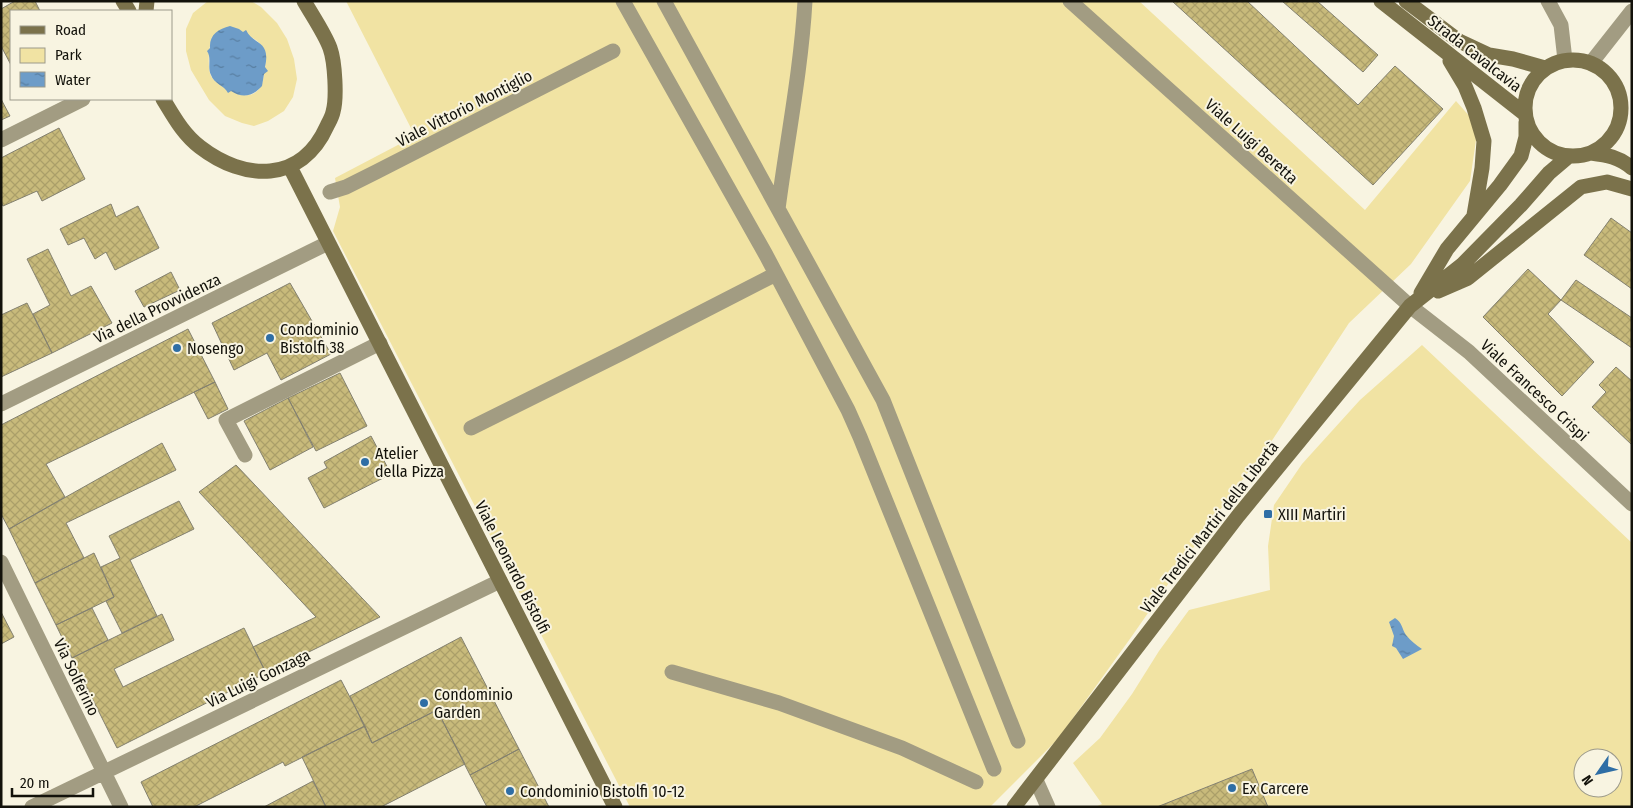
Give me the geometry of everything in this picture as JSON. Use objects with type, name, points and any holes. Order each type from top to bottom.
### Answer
[{"type":"street","points":[[164,100],[180,127],[199,146],[223,163],[252,170],[271,172],[290,167],[309,154],[322,137],[333,112],[335,82],[330,48],[304,1]]},
{"type":"street","points":[[623,1],[776,274],[848,410],[994,769]]},
{"type":"street","points":[[664,1],[883,400],[1018,741]]},
{"type":"street","points":[[778,209],[794,98],[805,1]]},
{"type":"street","name":"Viale Luigi Beretta","points":[[1070,1],[1413,303]]},
{"type":"street","name":"Strada Cavalcavia","points":[[1381,1],[1525,117]]},
{"type":"street","name":"Strada Cavalcavia","points":[[1406,1],[1459,41],[1489,56],[1545,68]]},
{"type":"street","points":[[1548,1],[1560,25],[1565,60]]},
{"type":"street","points":[[1591,63],[1632,11]]},
{"type":"street","name":"Viale Vittorio Montiglio","points":[[330,192],[369,176],[613,52]]},
{"type":"street","points":[[1446,53],[1465,86],[1484,141],[1482,168],[1474,216]]},
{"type":"street","points":[[1591,153],[1602,147],[1618,125],[1621,112],[1620,98],[1614,84],[1604,71],[1591,63],[1578,60],[1565,60],[1554,63],[1535,77],[1528,88],[1525,101],[1525,117],[1532,134],[1542,145],[1554,153],[1569,156],[1591,153],[1608,155],[1624,161],[1632,168]]},
{"type":"street","points":[[1620,98],[1632,109]]},
{"type":"street","points":[[1,140],[81,100]]},
{"type":"street","name":"Viale Tredici Martiri della Libertà","points":[[1014,807],[1238,516],[1413,303],[1447,250],[1521,156],[1526,137],[1525,117]]},
{"type":"street","name":"Viale Tredici Martiri della Libertà","points":[[1413,303],[1462,264],[1521,205],[1549,173],[1569,156]]},
{"type":"street","name":"Viale Leonardo Bistolfi","points":[[290,167],[615,807]]},
{"type":"street","name":"Viale Tredici Martiri della Libertà","points":[[1413,303],[1468,278],[1581,187],[1608,182],[1632,189]]},
{"type":"street","name":"Via della Provvidenza","points":[[1,404],[328,243]]},
{"type":"street","points":[[471,428],[776,274]]},
{"type":"street","name":"Viale Francesco Crispi","points":[[1413,303],[1469,352],[1632,504]]},
{"type":"street","points":[[245,455],[226,420],[380,343]]},
{"type":"street","name":"Via Solferino","points":[[1,562],[121,807]]},
{"type":"street","name":"Via Luigi Gonzaga","points":[[32,807],[500,582]]},
{"type":"street","points":[[672,672],[779,702],[902,748],[976,782]]},
{"type":"street","points":[[1036,780],[1048,807]]},
{"type":"green space","points":[[208,1],[251,1],[261,7],[277,23],[287,39],[294,59],[297,79],[293,97],[284,111],[268,121],[254,126],[225,116],[209,100],[191,70],[186,51],[186,29],[193,13]],"holes":[[[243,32],[259,42],[264,50],[266,61],[260,88],[249,95],[240,94],[220,85],[211,76],[209,67],[212,37]]]},
{"type":"green space","points":[[346,1],[1139,1],[1365,210],[1456,101],[1472,119],[1476,140],[1470,181],[1411,264],[1349,323],[1273,439],[1214,518],[1058,739],[990,807],[630,807],[333,231],[340,207],[335,178],[415,136]]},
{"type":"green space","points":[[1422,345],[1632,543],[1632,807],[1268,807],[1252,769],[1157,807],[1095,807],[1102,804],[1073,763],[1100,738],[1189,610],[1270,590],[1268,546],[1274,505],[1302,464],[1360,400]]},
{"type":"water","points":[[230,26],[243,32],[246,30],[253,39],[261,44],[266,52],[265,67],[268,71],[264,74],[262,86],[255,92],[244,96],[231,91],[228,93],[212,78],[210,72],[207,51],[210,48],[211,40],[215,33]]},
{"type":"water","points":[[1395,618],[1401,624],[1408,637],[1422,649],[1403,659],[1396,648],[1392,646],[1394,636],[1389,622]]},
{"type":"building","points":[[15,1],[35,1],[40,10],[10,10],[10,63],[1,46],[1,9]]},
{"type":"building","points":[[1172,1],[1247,1],[1358,105],[1395,66],[1443,109],[1373,185]]},
{"type":"building","points":[[1282,1],[1317,1],[1378,55],[1363,72]]},
{"type":"building","points":[[1,99],[10,116],[1,120]]},
{"type":"building","points":[[59,128],[85,179],[42,201],[37,191],[3,206],[1,202],[1,158]]},
{"type":"building","points":[[111,204],[116,217],[138,206],[159,248],[115,270],[106,252],[95,259],[84,238],[68,245],[60,229]]},
{"type":"building","points":[[1611,218],[1632,233],[1632,289],[1584,255]]},
{"type":"building","points":[[48,249],[71,296],[91,286],[112,323],[52,353],[33,314],[50,305],[27,259]]},
{"type":"building","points":[[1528,269],[1561,300],[1548,314],[1594,362],[1562,396],[1483,317]]},
{"type":"building","points":[[171,272],[180,290],[144,307],[135,291]]},
{"type":"building","points":[[1576,280],[1632,318],[1632,348],[1561,300]]},
{"type":"building","name":"Condominio Bistolfi 38","points":[[290,283],[331,354],[281,380],[267,353],[234,370],[212,323]]},
{"type":"building","points":[[27,303],[52,353],[1,377],[1,315]]},
{"type":"building","points":[[188,329],[215,382],[46,464],[65,497],[9,529],[1,514],[1,425]]},
{"type":"building","points":[[1616,367],[1632,381],[1632,445],[1592,407],[1606,392],[1599,385]]},
{"type":"building","points":[[340,373],[367,426],[316,451],[288,398]]},
{"type":"building","points":[[215,382],[228,409],[208,419],[194,392]]},
{"type":"building","points":[[288,398],[313,447],[270,470],[244,421]]},
{"type":"building","points":[[371,436],[391,474],[324,508],[308,478],[327,468],[324,462]]},
{"type":"building","points":[[162,443],[176,470],[66,523],[84,558],[35,583],[9,529]]},
{"type":"building","points":[[236,465],[380,617],[266,673],[253,647],[316,617],[199,492]]},
{"type":"building","points":[[179,501],[194,529],[130,560],[157,616],[122,633],[106,601],[114,597],[101,567],[120,558],[109,536]]},
{"type":"building","points":[[94,553],[114,597],[56,625],[35,583]]},
{"type":"building","points":[[92,608],[108,640],[72,658],[56,625]]},
{"type":"building","points":[[1,612],[14,637],[1,644]]},
{"type":"building","points":[[162,614],[174,640],[114,669],[123,687],[244,628],[266,673],[117,748],[72,658]]},
{"type":"building","name":"Condominio Garden","points":[[461,637],[519,749],[470,775],[437,710],[372,743],[350,696]]},
{"type":"building","points":[[341,680],[365,726],[285,766],[283,762],[194,807],[153,807],[141,782]]},
{"type":"building","points":[[437,710],[465,764],[381,807],[326,807],[302,757],[365,726],[372,743]]},
{"type":"building","name":"Condominio Bistolfi 10-12","points":[[519,749],[549,807],[487,807],[470,775]]},
{"type":"building","name":"Ex Carcere","points":[[1252,769],[1268,807],[1157,807]]},
{"type":"building","points":[[313,781],[326,807],[264,807]]},
{"type":"place","name":"Condominio Bistolfi 38","points":[[270,338]]},
{"type":"place","name":"Nosengo","points":[[177,348]]},
{"type":"place","name":"Atelier della Pizza","points":[[365,462]]},
{"type":"place","name":"XIII Martiri","points":[[1268,514]]},
{"type":"place","name":"Condominio Garden","points":[[424,703]]},
{"type":"place","name":"Ex Carcere","points":[[1232,788]]},
{"type":"place","name":"Condominio Bistolfi 10-12","points":[[510,791]]}]
